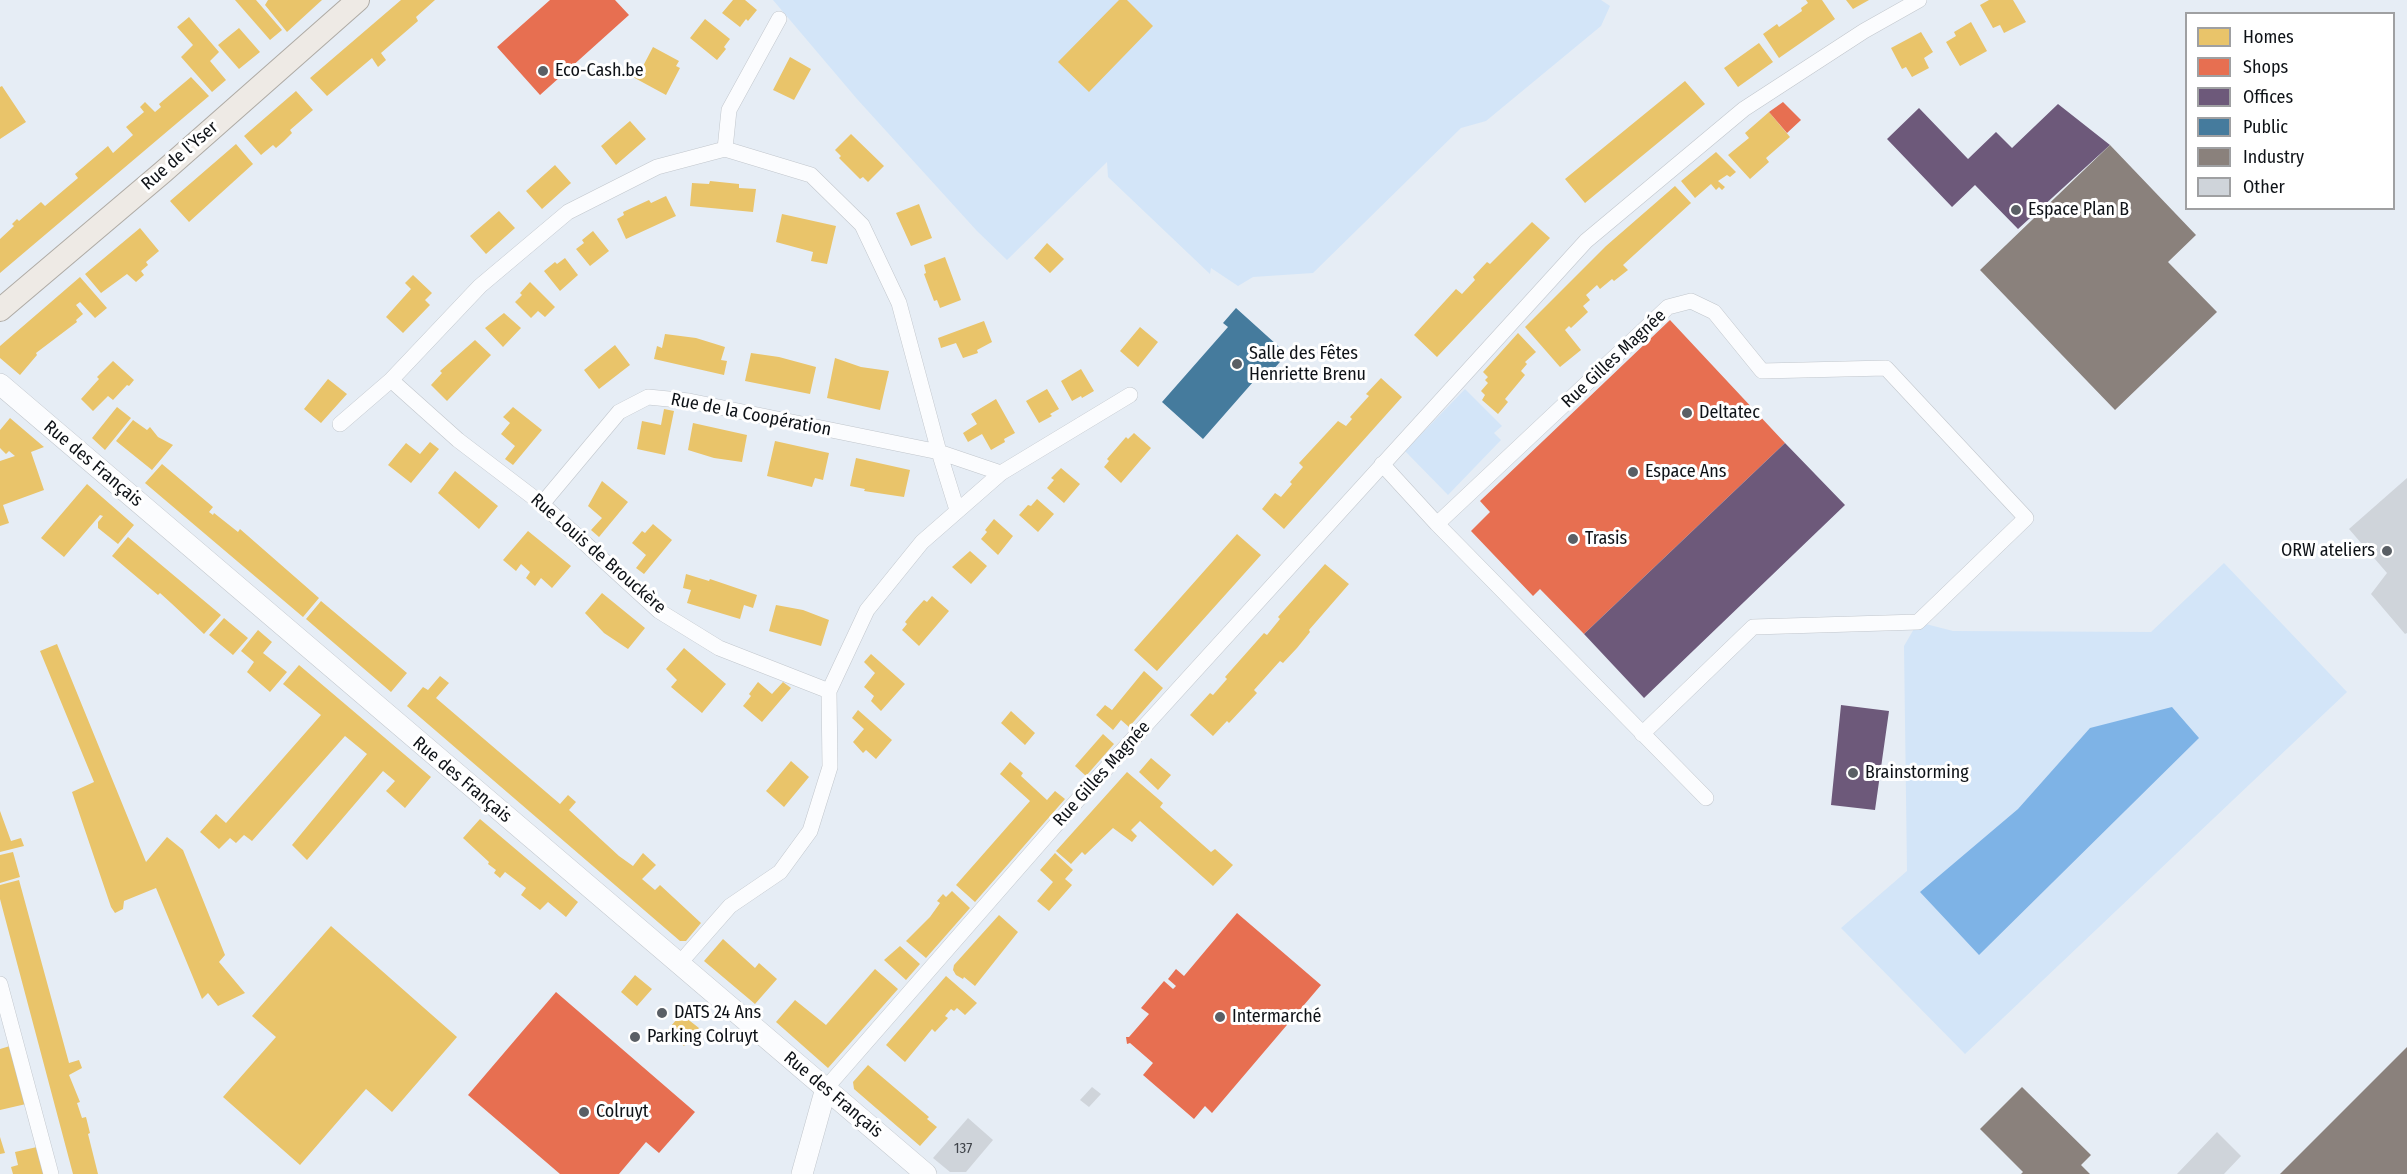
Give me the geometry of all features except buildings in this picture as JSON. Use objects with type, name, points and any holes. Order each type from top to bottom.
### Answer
[{"type":"main road","name":"Rue de l'Yser","points":[[0,310],[232,112],[358,0]]},
{"type":"main road","name":"Rue des Français","points":[[0,384],[927,1174]]},
{"type":"main road","points":[[802,1174],[826,1088]]},
{"type":"street","name":"Rue Gilles Magnée","points":[[826,1088],[1082,795],[1586,241],[1744,109],[1864,32],[1919,0]]},
{"type":"street","points":[[725,149],[729,110],[779,19]]},
{"type":"street","points":[[340,424],[391,380],[480,286],[568,212],[657,167],[725,149],[810,175],[862,225],[899,303],[957,510]]},
{"type":"street","name":"Rue Gilles Magnée","points":[[1437,524],[1668,307],[1691,301],[1714,312],[1762,371],[1886,368],[2026,518],[1918,622],[1753,627],[1642,734]]},
{"type":"street","name":"Rue Louis de Brouckère","points":[[391,380],[458,440],[542,504],[659,611],[719,648],[829,691]]},
{"type":"street","points":[[679,964],[730,906],[780,872],[810,831],[830,767],[829,691],[867,610],[922,542],[1001,472],[1130,395]]},
{"type":"street","name":"Rue de la Coopération","points":[[542,504],[619,412],[648,397],[689,401],[939,452],[1001,472]]},
{"type":"street","points":[[1382,464],[1437,524],[1706,798]]},
{"type":"street","points":[[0,984],[51,1174]]},
{"type":"shaded area","points":[[773,0],[1601,0],[1610,6],[1601,26],[1486,121],[1461,128],[1313,273],[1253,277],[1238,286],[1211,268],[1210,274],[1108,177],[1107,162],[1007,260],[977,231],[857,99]]},
{"type":"shaded area","points":[[1465,389],[1502,426],[1494,433],[1501,440],[1448,495],[1405,451]]},
{"type":"shaded area","points":[[2224,563],[2347,692],[1965,1054],[1841,928],[1907,871],[1904,646],[1918,622],[1953,631],[2151,632]]},
{"type":"water","points":[[2172,707],[2199,738],[1979,955],[1920,892],[2018,809],[2090,728]]},
{"type":"place","name":"Eco-Cash.be","points":[[543,71]]},
{"type":"place","name":"Espace Plan B","points":[[2016,210]]},
{"type":"place","name":"Salle des Fêtes Henriette Brenu","points":[[1237,364]]},
{"type":"place","name":"Deltatec","points":[[1687,413]]},
{"type":"place","name":"Espace Ans","points":[[1633,472]]},
{"type":"place","name":"Trasis","points":[[1573,539]]},
{"type":"place","name":"ORW ateliers","points":[[2387,551]]},
{"type":"place","name":"Brainstorming","points":[[1853,773]]},
{"type":"place","name":"DATS 24 Ans","points":[[662,1013]]},
{"type":"place","name":"Intermarché","points":[[1220,1017]]},
{"type":"place","name":"Parking Colruyt","points":[[635,1037]]},
{"type":"place","name":"Colruyt","points":[[584,1112]]}]
